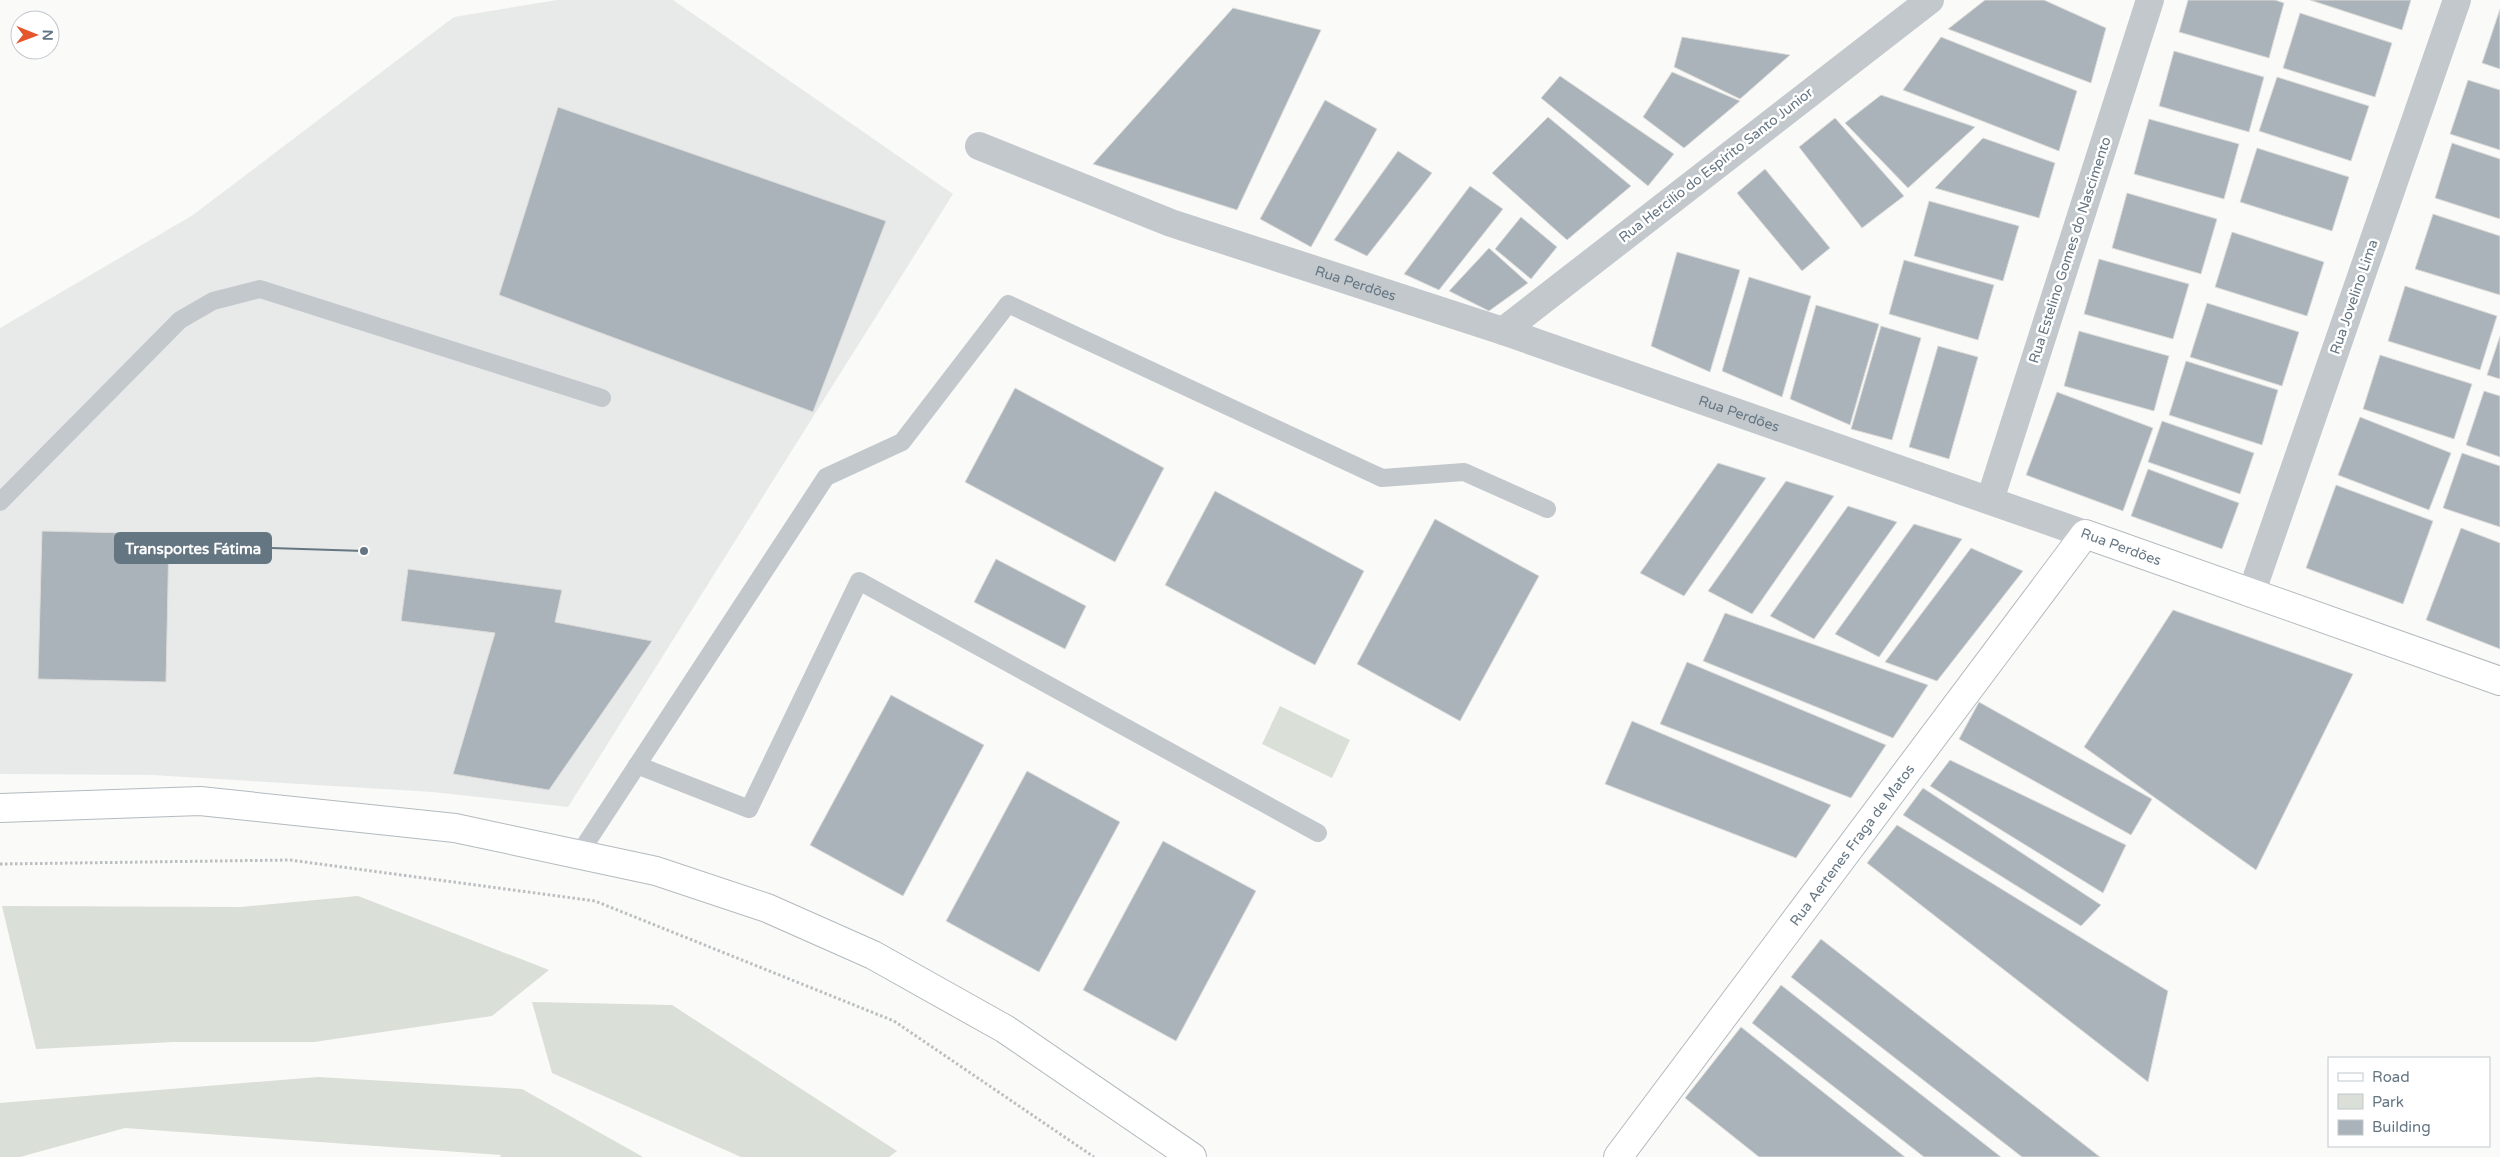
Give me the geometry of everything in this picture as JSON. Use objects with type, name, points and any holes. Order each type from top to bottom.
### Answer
[{"type":"main road","name":"Rua Perdões","points":[[2085,534],[2500,681]]},
{"type":"main road","name":"Rua Aertenes Fraga de Matos","points":[[1618,1157],[2085,534]]},
{"type":"main road","points":[[0,808],[200,801],[455,828],[656,871],[767,908],[874,955],[1005,1029],[1192,1157]]},
{"type":"street","name":"Rua Hercílio do Espírito Santo Junior","points":[[1503,330],[1930,0]]},
{"type":"street","name":"Rua Estelino Gomes do Nascimento","points":[[1990,500],[2150,0]]},
{"type":"street","name":"Rua Jovelino Lima","points":[[2251,594],[2457,0]]},
{"type":"street","name":"Rua Perdões","points":[[978,146],[1171,223],[1503,330],[2085,534]]},
{"type":"lane","points":[[0,502],[180,320],[213,301],[260,289],[602,398]]},
{"type":"lane","points":[[579,854],[826,477],[902,442],[1008,304],[1382,478],[1464,472],[1547,509]]},
{"type":"lane","points":[[637,765],[749,809],[859,581],[1318,833]]},
{"type":"path","points":[[0,864],[290,860],[595,901],[894,1022],[1094,1157]]},
{"type":"shaded area","points":[[557,0],[673,0],[953,194],[568,807],[433,792],[152,775],[0,774],[0,328],[193,215],[454,17]]},
{"type":"green space","points":[[1280,706],[1350,740],[1332,778],[1262,744]]},
{"type":"green space","points":[[358,896],[549,970],[492,1016],[314,1042],[173,1042],[36,1049],[2,906],[240,907]]},
{"type":"green space","points":[[532,1002],[672,1005],[897,1151],[889,1157],[741,1157],[552,1073]]},
{"type":"green space","points":[[318,1077],[522,1089],[643,1157],[500,1157],[501,1155],[125,1128],[20,1157],[0,1157],[0,1103]]},
{"type":"building","points":[[1985,0],[2044,0],[2106,28],[2091,83],[1948,29]]},
{"type":"building","points":[[2188,0],[2275,0],[2284,3],[2269,58],[2179,32]]},
{"type":"building","points":[[2310,0],[2411,0],[2402,30]]},
{"type":"building","points":[[1233,8],[1321,30],[1237,210],[1093,164]]},
{"type":"building","points":[[2500,9],[2500,69],[2482,63]]},
{"type":"building","points":[[2300,13],[2392,43],[2375,97],[2283,68]]},
{"type":"building","points":[[1682,37],[1790,55],[1740,99],[1674,67]]},
{"type":"building","points":[[1941,37],[2077,91],[2059,151],[1903,90]]},
{"type":"building","points":[[2174,51],[2264,77],[2249,132],[2159,106]]},
{"type":"building","points":[[1672,72],[1740,101],[1684,148],[1643,117]]},
{"type":"building","points":[[1560,76],[1674,154],[1648,186],[1541,98]]},
{"type":"building","points":[[2277,77],[2369,106],[2351,161],[2259,131]]},
{"type":"building","points":[[2468,80],[2500,90],[2500,150],[2450,134]]},
{"type":"building","points":[[1881,95],[1975,127],[1908,188],[1845,123]]},
{"type":"building","points":[[1325,100],[1377,129],[1311,247],[1260,219]]},
{"type":"building","points":[[558,107],[886,221],[813,412],[499,295]]},
{"type":"building","points":[[1548,117],[1631,186],[1567,240],[1492,173]]},
{"type":"building","points":[[1835,118],[1904,196],[1862,228],[1799,147]]},
{"type":"building","points":[[2149,119],[2239,144],[2224,199],[2134,174]]},
{"type":"building","points":[[1983,138],[2055,163],[2039,218],[1935,188]]},
{"type":"building","points":[[2452,143],[2500,159],[2500,219],[2435,198]]},
{"type":"building","points":[[2257,148],[2349,177],[2332,231],[2240,202]]},
{"type":"building","points":[[1398,151],[1432,173],[1367,256],[1334,240]]},
{"type":"building","points":[[1765,169],[1830,248],[1802,271],[1737,193]]},
{"type":"building","points":[[1470,186],[1503,209],[1439,290],[1404,274]]},
{"type":"building","points":[[2127,193],[2217,219],[2201,274],[2112,248]]},
{"type":"building","points":[[1929,201],[2019,226],[2003,281],[1914,256]]},
{"type":"building","points":[[2433,214],[2500,236],[2500,295],[2415,269]]},
{"type":"building","points":[[1521,217],[1557,247],[1531,279],[1495,249]]},
{"type":"building","points":[[2232,232],[2324,262],[2307,316],[2215,287]]},
{"type":"building","points":[[1489,248],[1528,283],[1489,311],[1449,291]]},
{"type":"building","points":[[1677,252],[1740,270],[1710,372],[1651,346]]},
{"type":"building","points":[[2099,259],[2189,284],[2173,339],[2084,314]]},
{"type":"building","points":[[1904,260],[1994,285],[1978,340],[1889,314]]},
{"type":"building","points":[[1749,277],[1811,296],[1782,397],[1722,371]]},
{"type":"building","points":[[2405,286],[2497,316],[2480,370],[2388,341]]},
{"type":"building","points":[[2207,303],[2299,332],[2282,386],[2190,357]]},
{"type":"building","points":[[1816,305],[1879,324],[1850,425],[1790,399]]},
{"type":"building","points":[[1881,326],[1921,338],[1892,440],[1851,429]]},
{"type":"building","points":[[2079,331],[2169,356],[2154,411],[2064,386]]},
{"type":"building","points":[[2500,336],[2500,379],[2487,375]]},
{"type":"building","points":[[1938,346],[1978,357],[1949,459],[1909,447]]},
{"type":"building","points":[[2380,355],[2472,384],[2454,439],[2363,409]]},
{"type":"building","points":[[2186,361],[2278,390],[2262,445],[2169,415]]},
{"type":"building","points":[[1015,388],[1164,468],[1115,562],[965,482]]},
{"type":"building","points":[[2484,391],[2500,396],[2500,457],[2466,445]]},
{"type":"building","points":[[2057,392],[2153,428],[2123,511],[2026,475]]},
{"type":"building","points":[[2360,417],[2451,453],[2429,510],[2338,475]]},
{"type":"building","points":[[2162,421],[2254,453],[2240,494],[2148,462]]},
{"type":"building","points":[[2462,453],[2500,466],[2500,527],[2443,508]]},
{"type":"building","points":[[1718,463],[1766,478],[1684,596],[1640,573]]},
{"type":"building","points":[[2148,469],[2239,503],[2222,549],[2131,516]]},
{"type":"building","points":[[1786,481],[1834,496],[1752,614],[1708,591]]},
{"type":"building","points":[[2336,485],[2433,521],[2403,604],[2306,568]]},
{"type":"building","points":[[1215,491],[1364,571],[1315,665],[1165,585]]},
{"type":"building","points":[[1848,506],[1897,522],[1814,639],[1770,616]]},
{"type":"building","points":[[1435,519],[1539,576],[1460,721],[1357,664]]},
{"type":"building","points":[[1914,524],[1962,539],[1879,657],[1835,634]]},
{"type":"building","points":[[2461,528],[2500,543],[2500,649],[2426,620]]},
{"type":"building","points":[[42,531],[169,534],[166,682],[38,679]]},
{"type":"building","points":[[1971,548],[2023,571],[1937,681],[1885,662]]},
{"type":"building","points":[[996,559],[1086,606],[1065,649],[974,602]]},
{"type":"building","points":[[408,569],[562,590],[555,622],[652,641],[549,790],[453,774],[495,633],[401,621]]},
{"type":"building","points":[[2173,610],[2353,674],[2256,870],[2084,747]]},
{"type":"building","points":[[1725,613],[1928,685],[1893,738],[1703,661]]},
{"type":"building","points":[[1687,662],[1886,745],[1851,798],[1660,724]]},
{"type":"building","points":[[891,695],[984,745],[903,896],[810,845]]},
{"type":"building","points":[[1979,702],[2152,799],[2131,835],[1959,739]]},
{"type":"building","points":[[1632,721],[1831,805],[1796,858],[1605,784]]},
{"type":"building","points":[[1950,760],[2126,845],[2103,893],[1930,786]]},
{"type":"building","points":[[1027,771],[1120,822],[1039,972],[946,921]]},
{"type":"building","points":[[1923,788],[2101,905],[2081,926],[1903,815]]},
{"type":"building","points":[[1897,825],[2168,991],[2148,1082],[1867,863]]},
{"type":"building","points":[[1163,841],[1256,891],[1176,1041],[1083,990]]},
{"type":"building","points":[[1821,939],[2100,1157],[2022,1157],[1791,977]]},
{"type":"building","points":[[1781,985],[2001,1157],[1924,1157],[1752,1023]]},
{"type":"building","points":[[1741,1027],[1905,1157],[1759,1157],[1685,1098]]},
{"type":"place","name":"Transportes Fátima","points":[[364,551]]}]
